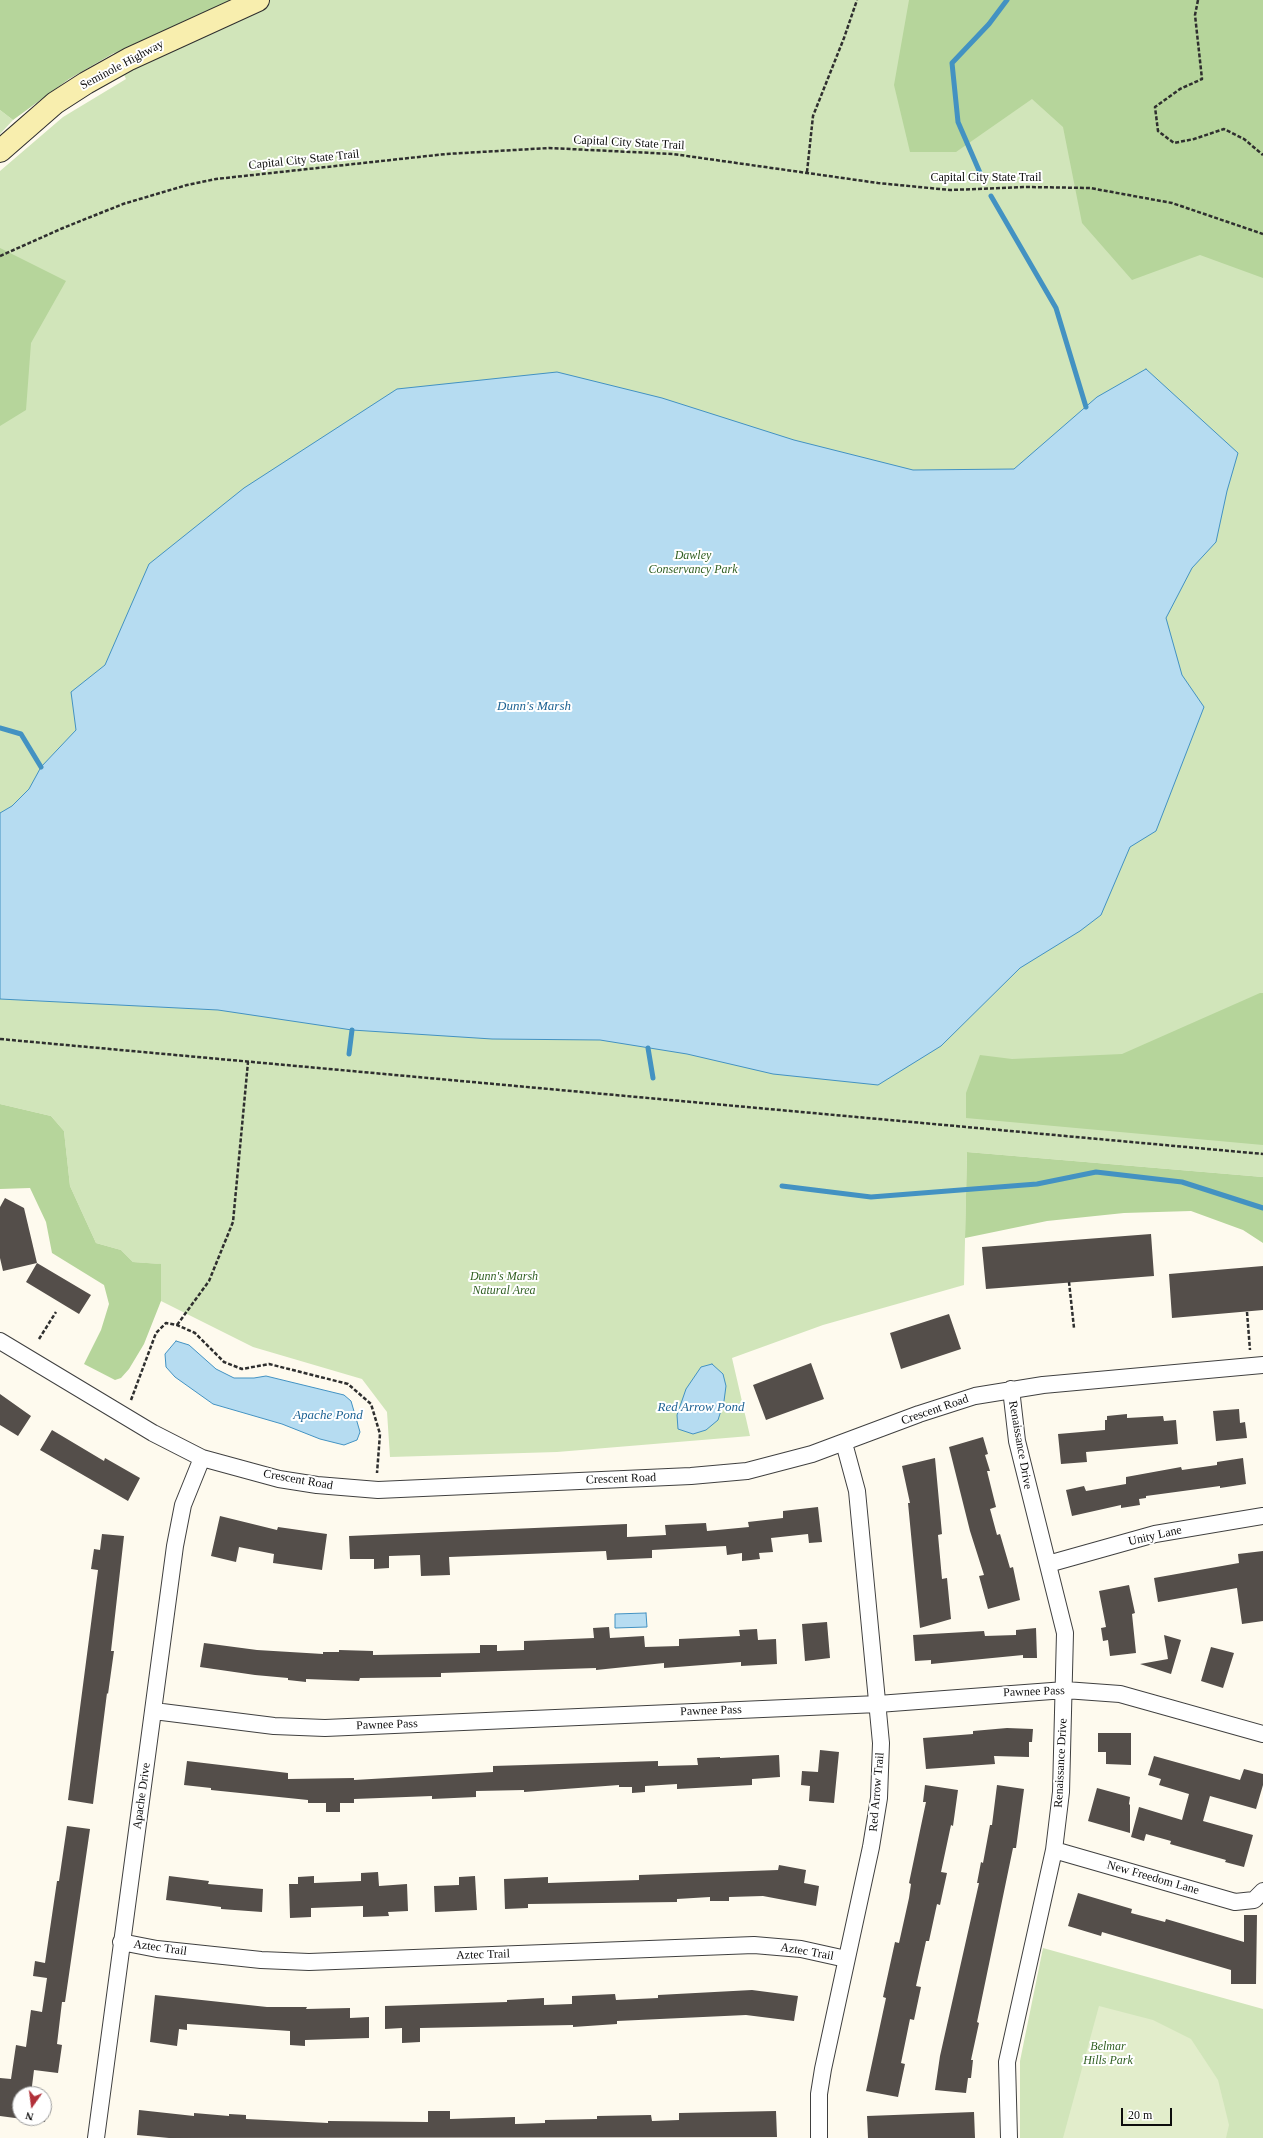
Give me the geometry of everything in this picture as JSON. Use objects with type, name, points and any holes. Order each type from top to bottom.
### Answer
[{"type":"street","name":"Seminole Highway","points":[[0,151],[55,103],[86,83],[129,59],[258,0]]},
{"type":"street","name":"Crescent Road","points":[[0,1341],[153,1433],[202,1458],[287,1480],[317,1485],[378,1490],[746,1472],[792,1461],[960,1400],[1011,1389],[1257,1365]]},
{"type":"street","name":"Renaissance Drive","points":[[1010,2138],[1007,2062],[1054,1850],[1061,1792],[1065,1690],[1065,1633],[1017,1441],[1011,1389]]},
{"type":"street","name":"Red Arrow Trail","points":[[819,2138],[819,2094],[822,2069],[871,1847],[879,1798],[881,1743],[857,1491],[844,1443]]},
{"type":"street","name":"Apache Drive","points":[[96,2138],[175,1546],[183,1505],[202,1458]]},
{"type":"street","name":"Unity Lane","points":[[1048,1564],[1155,1534],[1263,1516]]},
{"type":"street","name":"Pawnee Pass","points":[[154,1711],[266,1726],[325,1728],[878,1704],[1065,1690],[1120,1694],[1263,1734]]},
{"type":"street","name":"New Freedom Lane","points":[[1054,1850],[1235,1902],[1258,1896]]},
{"type":"street","name":"Aztec Trail","points":[[121,1942],[157,1949],[260,1960],[309,1962],[754,1945],[801,1949],[846,1959]]},
{"type":"path","points":[[806,172],[813,116],[844,38],[857,0]]},
{"type":"path","points":[[1198,0],[1195,15],[1202,79],[1180,89],[1155,107],[1158,131],[1174,143],[1194,139],[1224,129],[1244,139],[1263,155]]},
{"type":"path","name":"Capital City State Trail","points":[[0,256],[63,228],[123,204],[187,185],[216,179],[454,153],[550,148],[673,154],[878,183],[950,190],[1027,187],[1090,188],[1172,202],[1263,234]]},
{"type":"path","points":[[0,1039],[1263,1154]]},
{"type":"path","points":[[177,1325],[209,1281],[233,1222],[248,1061]]},
{"type":"path","points":[[1069,1282],[1074,1328]]},
{"type":"path","points":[[39,1339],[56,1312]]},
{"type":"path","points":[[1247,1312],[1257,1365]]},
{"type":"path","points":[[122,1415],[133,1395],[156,1333],[166,1323],[177,1325],[195,1333],[224,1362],[242,1369],[269,1364],[348,1384],[371,1404],[380,1434],[378,1490]]},
{"type":"green space","points":[[0,0],[231,0],[114,53],[69,79],[13,120],[0,110]]},
{"type":"green space","name":"Dawley Conservancy Park","points":[[129,0],[1263,0],[1263,1177],[967,1152],[964,1285],[823,1325],[732,1358],[750,1436],[557,1452],[390,1457],[387,1412],[362,1379],[253,1347],[161,1301],[160,1264],[133,1262],[121,1250],[96,1243],[70,1186],[64,1131],[51,1116],[0,1104],[0,171],[63,117],[126,79],[114,53]]},
{"type":"green space","points":[[909,0],[1263,0],[1263,278],[1200,255],[1132,280],[1082,223],[1063,127],[1032,99],[956,152],[910,152],[894,85]]},
{"type":"green space","points":[[0,110],[13,120],[0,134]]},
{"type":"green space","points":[[0,248],[66,281],[31,343],[26,410],[0,426]]},
{"type":"green space","points":[[1263,993],[1263,1145],[966,1118],[966,1093],[980,1055],[1012,1059],[1122,1054]]},
{"type":"green space","points":[[0,1104],[51,1116],[64,1131],[70,1186],[96,1243],[121,1250],[133,1262],[161,1264],[161,1301],[144,1344],[129,1369],[121,1378],[115,1380],[84,1364],[101,1330],[109,1304],[104,1285],[52,1253],[46,1222],[30,1188],[0,1189]]},
{"type":"green space","points":[[967,1152],[1263,1177],[1263,1243],[1243,1230],[1191,1211],[1124,1213],[1047,1221],[965,1238]]},
{"type":"green space","name":"Belmar Hills Park","points":[[1043,1948],[1263,2009],[1263,2138],[1020,2138],[1020,2061]]},
{"type":"green space","points":[[1099,2006],[1153,2020],[1191,2039],[1218,2080],[1229,2125],[1226,2138],[1063,2138]]},
{"type":"water","name":"Dunn's Marsh","points":[[1146,369],[1238,453],[1227,491],[1216,542],[1192,568],[1166,618],[1182,675],[1204,707],[1156,831],[1130,847],[1101,915],[1080,931],[1020,968],[941,1046],[878,1085],[773,1074],[687,1054],[600,1040],[492,1039],[352,1030],[218,1010],[0,999],[0,813],[12,806],[29,789],[41,767],[76,730],[71,692],[105,665],[149,564],[244,488],[397,389],[557,372],[662,398],[794,440],[913,470],[1014,469],[1097,397]]},
{"type":"water","name":"Apache Pond","points":[[176,1341],[189,1345],[216,1369],[234,1378],[254,1378],[266,1376],[344,1395],[351,1401],[360,1432],[357,1440],[344,1445],[320,1439],[282,1424],[213,1404],[175,1377],[166,1367],[165,1354]]},
{"type":"water","name":"Red Arrow Pond","points":[[712,1364],[723,1374],[726,1386],[724,1401],[718,1420],[706,1430],[693,1434],[678,1429],[677,1415],[686,1389],[701,1367]]},
{"type":"water","points":[[646,1613],[647,1627],[615,1628],[615,1614]]},
{"type":"building","points":[[5,1198],[24,1208],[37,1263],[3,1271],[0,1258],[0,1207]]},
{"type":"building","points":[[1151,1234],[1154,1276],[986,1289],[982,1247]]},
{"type":"building","points":[[37,1263],[91,1295],[79,1314],[26,1282]]},
{"type":"building","points":[[1263,1266],[1263,1310],[1172,1318],[1169,1274]]},
{"type":"building","points":[[949,1314],[961,1349],[901,1369],[890,1333]]},
{"type":"building","points":[[811,1363],[824,1399],[766,1420],[753,1385]]},
{"type":"building","points":[[0,1394],[31,1416],[18,1436],[0,1425]]},
{"type":"building","points":[[1239,1409],[1240,1423],[1245,1422],[1247,1438],[1216,1441],[1213,1411]]},
{"type":"building","points":[[1127,1414],[1127,1418],[1163,1416],[1164,1421],[1176,1420],[1178,1444],[1086,1452],[1087,1462],[1061,1464],[1058,1434],[1105,1430],[1105,1420],[1107,1420],[1107,1416]]},
{"type":"building","points":[[52,1430],[104,1461],[105,1458],[140,1478],[128,1501],[40,1450]]},
{"type":"building","points":[[983,1437],[988,1454],[985,1455],[990,1471],[987,1471],[996,1507],[990,1509],[997,1535],[1000,1534],[1010,1568],[1013,1567],[1020,1600],[988,1609],[979,1576],[984,1575],[970,1531],[949,1447]]},
{"type":"building","points":[[935,1458],[942,1534],[938,1535],[942,1579],[947,1578],[951,1619],[920,1628],[908,1503],[910,1503],[902,1466]]},
{"type":"building","points":[[1243,1458],[1246,1484],[1146,1496],[1146,1498],[1139,1499],[1140,1505],[1121,1508],[1121,1505],[1072,1516],[1066,1490],[1084,1486],[1086,1491],[1126,1484],[1126,1477],[1181,1467],[1182,1470],[1217,1465],[1217,1462]]},
{"type":"building","points":[[818,1507],[822,1542],[809,1543],[808,1534],[771,1538],[773,1552],[759,1553],[760,1559],[742,1561],[742,1553],[727,1555],[726,1546],[652,1550],[652,1558],[607,1560],[606,1551],[449,1557],[450,1575],[421,1576],[420,1555],[389,1556],[389,1568],[374,1569],[374,1559],[350,1559],[349,1536],[627,1524],[627,1537],[666,1535],[665,1525],[706,1523],[707,1531],[749,1527],[748,1522],[783,1518],[783,1511]]},
{"type":"building","points":[[220,1516],[277,1530],[278,1527],[327,1534],[322,1570],[273,1563],[274,1554],[239,1547],[236,1562],[211,1556]]},
{"type":"building","points":[[102,1534],[124,1536],[111,1651],[114,1651],[108,1694],[107,1693],[93,1804],[68,1800],[98,1570],[91,1569],[94,1549],[100,1550]]},
{"type":"building","points":[[1263,1551],[1263,1621],[1242,1624],[1237,1588],[1158,1602],[1154,1578],[1239,1563],[1238,1554]]},
{"type":"building","points":[[1129,1585],[1135,1613],[1132,1614],[1136,1653],[1110,1656],[1108,1640],[1103,1641],[1101,1628],[1106,1627],[1099,1591]]},
{"type":"building","points":[[827,1622],[830,1658],[805,1661],[802,1624]]},
{"type":"building","points":[[609,1627],[610,1638],[644,1636],[645,1647],[679,1646],[679,1639],[740,1636],[739,1630],[757,1629],[758,1640],[776,1639],[777,1664],[741,1666],[741,1662],[664,1668],[664,1663],[596,1670],[596,1668],[441,1673],[441,1677],[360,1678],[359,1681],[306,1679],[306,1682],[288,1680],[288,1678],[200,1667],[204,1643],[257,1650],[323,1654],[323,1652],[339,1652],[339,1650],[373,1651],[373,1655],[480,1653],[480,1645],[497,1645],[497,1651],[524,1650],[524,1641],[594,1638],[593,1628]]},
{"type":"building","points":[[1036,1628],[1037,1658],[1023,1658],[1023,1655],[931,1664],[931,1660],[915,1661],[913,1635],[984,1631],[985,1636],[1016,1635],[1016,1630]]},
{"type":"building","points":[[1164,1635],[1181,1640],[1171,1674],[1140,1664],[1168,1659]]},
{"type":"building","points":[[1211,1647],[1234,1653],[1223,1688],[1201,1681]]},
{"type":"building","points":[[1007,1728],[1033,1729],[1032,1742],[1029,1742],[1029,1757],[994,1756],[995,1764],[926,1769],[923,1738],[973,1734],[973,1731]]},
{"type":"building","points":[[1098,1733],[1131,1733],[1131,1765],[1106,1764],[1106,1752],[1098,1752]]},
{"type":"building","points":[[820,1750],[839,1752],[834,1803],[809,1801],[810,1786],[801,1785],[802,1771],[818,1772]]},
{"type":"building","points":[[779,1755],[780,1777],[752,1779],[752,1785],[677,1789],[677,1784],[645,1786],[645,1792],[632,1793],[632,1787],[619,1787],[619,1785],[524,1792],[524,1790],[476,1791],[476,1797],[432,1799],[432,1796],[354,1799],[354,1803],[340,1803],[340,1812],[326,1812],[326,1803],[308,1803],[308,1800],[211,1790],[211,1788],[184,1785],[187,1761],[288,1773],[288,1779],[354,1778],[354,1780],[493,1772],[493,1766],[658,1761],[658,1766],[698,1765],[697,1758]]},
{"type":"building","points":[[1154,1756],[1240,1780],[1244,1769],[1263,1774],[1263,1785],[1256,1809],[1210,1796],[1203,1821],[1253,1835],[1244,1867],[1225,1862],[1226,1860],[1170,1844],[1171,1841],[1146,1834],[1144,1841],[1131,1837],[1139,1807],[1182,1820],[1189,1794],[1159,1785],[1161,1779],[1148,1775]]},
{"type":"building","points":[[925,1785],[958,1790],[953,1826],[951,1825],[941,1872],[947,1873],[940,1905],[937,1904],[929,1941],[926,1941],[916,1986],[921,1987],[914,2020],[910,2019],[901,2063],[905,2064],[898,2097],[866,2091],[886,1998],[883,1997],[895,1942],[899,1943],[909,1898],[911,1884],[909,1883],[926,1802],[923,1802]]},
{"type":"building","points":[[997,1785],[1024,1789],[1016,1848],[1013,1848],[977,2022],[979,2023],[971,2060],[973,2060],[971,2078],[968,2078],[966,2093],[935,2090],[940,2056],[979,1883],[977,1883],[981,1862],[983,1863],[990,1825],[992,1825]]},
{"type":"building","points":[[1097,1788],[1130,1797],[1130,1833],[1088,1821]]},
{"type":"building","points":[[67,1826],[90,1829],[65,2002],[62,2002],[57,2044],[62,2045],[58,2073],[34,2070],[32,2086],[12,2086],[12,2118],[0,2116],[0,2078],[11,2079],[16,2045],[26,2047],[31,2010],[42,2012],[47,1978],[33,1976],[35,1961],[45,1963],[57,1881],[59,1881]]},
{"type":"building","points":[[779,1865],[806,1870],[804,1883],[819,1886],[816,1906],[763,1896],[729,1897],[729,1901],[710,1901],[710,1897],[677,1899],[677,1902],[528,1904],[528,1908],[505,1909],[504,1879],[548,1877],[548,1883],[639,1880],[639,1875],[778,1870]]},
{"type":"building","points":[[378,1872],[379,1886],[407,1884],[408,1911],[388,1912],[389,1916],[363,1917],[363,1906],[311,1908],[311,1917],[290,1918],[289,1884],[298,1884],[298,1877],[314,1876],[314,1883],[361,1881],[361,1873]]},
{"type":"building","points":[[169,1876],[209,1881],[208,1884],[263,1889],[262,1912],[221,1909],[221,1907],[166,1900]]},
{"type":"building","points":[[475,1876],[477,1910],[435,1912],[434,1886],[459,1885],[459,1877]]},
{"type":"building","points":[[1078,1893],[1132,1909],[1131,1913],[1165,1922],[1166,1919],[1244,1942],[1244,1915],[1257,1915],[1256,1984],[1231,1984],[1231,1970],[1102,1932],[1101,1936],[1068,1926]]},
{"type":"building","points":[[752,1990],[798,1996],[794,2021],[746,2015],[617,2021],[617,2024],[573,2027],[573,2025],[420,2028],[420,2042],[402,2043],[402,2028],[385,2029],[385,2006],[507,2002],[507,2000],[544,1998],[544,2005],[572,2004],[572,1996],[615,1994],[616,2000],[658,1998],[658,1995]]},
{"type":"building","points":[[155,1995],[267,2007],[307,2007],[306,2009],[350,2008],[350,2018],[369,2017],[369,2038],[305,2040],[305,2046],[290,2045],[290,2031],[187,2024],[187,2030],[179,2029],[177,2046],[150,2042]]},
{"type":"building","points":[[139,2110],[194,2116],[194,2113],[229,2116],[229,2114],[246,2115],[246,2119],[328,2123],[328,2121],[428,2122],[428,2111],[450,2111],[450,2119],[515,2117],[515,2124],[545,2123],[545,2120],[597,2119],[597,2116],[651,2115],[652,2121],[679,2120],[679,2113],[776,2111],[777,2137],[169,2138],[137,2135]]},
{"type":"building","points":[[974,2112],[975,2138],[868,2138],[867,2116]]},
{"type":"waterway","points":[[984,182],[958,122],[952,63],[989,24],[1007,0]]},
{"type":"waterway","points":[[991,196],[1056,308],[1086,407]]},
{"type":"waterway","points":[[0,728],[21,734],[41,767]]},
{"type":"waterway","points":[[349,1054],[352,1030]]},
{"type":"waterway","points":[[648,1048],[653,1078]]},
{"type":"waterway","points":[[782,1186],[871,1197],[1037,1184],[1096,1172],[1182,1182],[1263,1208]]},
{"type":"park label","name":"Dunn's Marsh Natural Area","points":[[504,1284]]}]
